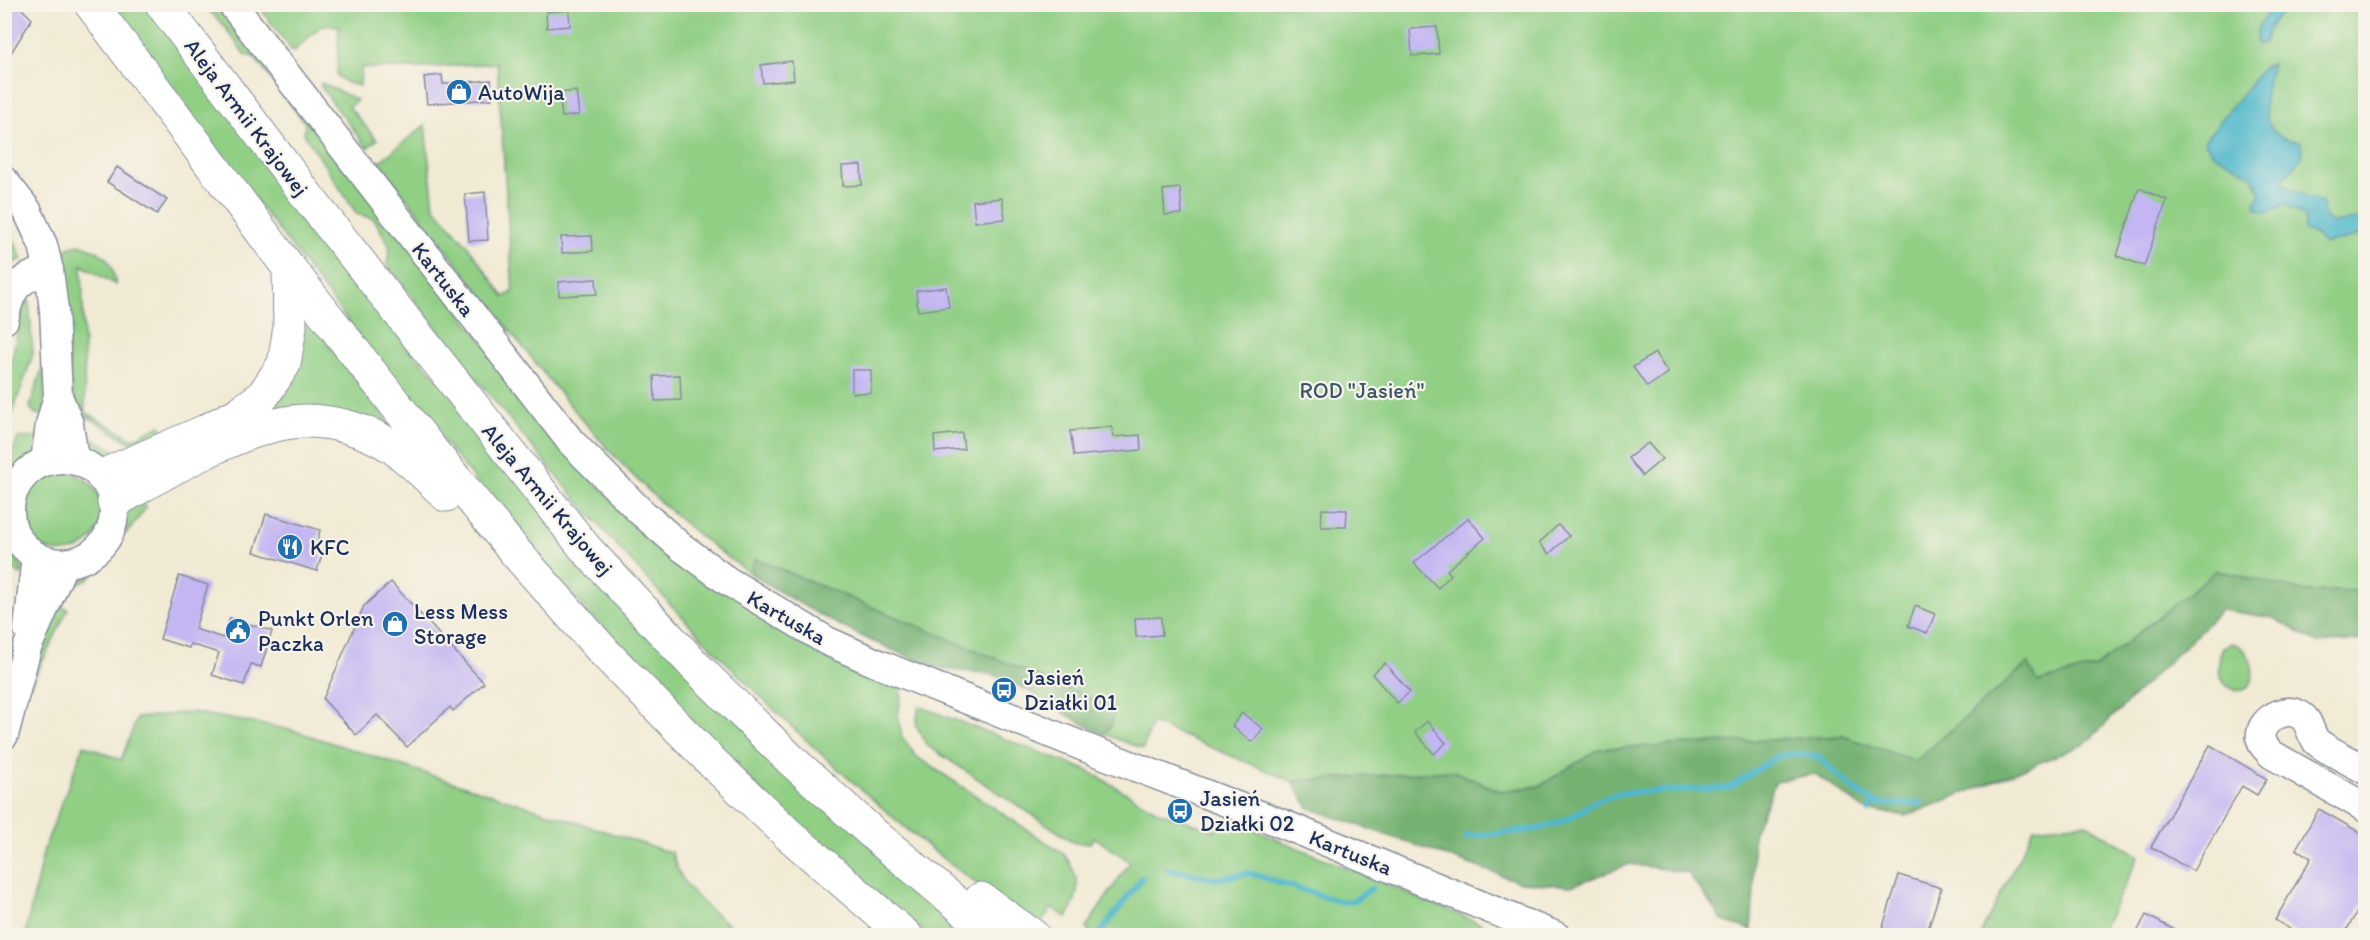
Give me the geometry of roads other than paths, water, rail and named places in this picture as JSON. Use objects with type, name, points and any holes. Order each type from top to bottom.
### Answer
[{"type":"main road","points":[[92,4],[289,268],[432,451],[517,554],[605,652],[713,763],[788,834],[906,936]]},
{"type":"main road","name":"Aleja Armii Krajowej","points":[[162,4],[311,201],[585,548],[696,667],[791,760],[878,838],[996,936]]},
{"type":"main road","points":[[108,489],[238,414],[262,397],[284,364],[290,327],[289,268]]},
{"type":"main road","points":[[108,489],[145,483],[259,429],[307,420],[362,432],[390,446],[517,554]]},
{"type":"main road","points":[[791,760],[1033,936]]},
{"type":"street","name":"Kartuska","points":[[232,4],[571,442],[641,512],[680,546],[726,580],[827,641],[874,662],[1104,755],[1289,826],[1556,936]]},
{"type":"street","points":[[4,181],[27,210],[43,245],[49,270],[54,310],[58,396],[50,425],[45,461]]},
{"type":"street","points":[[4,320],[8,301],[16,285],[33,274],[49,270]]},
{"type":"street","points":[[58,396],[69,424],[74,459]]},
{"type":"street","points":[[60,458],[74,459],[90,465],[108,489],[113,525],[100,547],[90,556],[64,563],[49,562],[24,547],[15,534],[10,520],[13,491],[32,467],[60,458]]},
{"type":"street","points":[[27,648],[28,608],[36,556]]},
{"type":"street","points":[[4,735],[27,648],[64,563]]},
{"type":"street","points":[[2366,770],[2316,741],[2307,720],[2298,714],[2280,713],[2272,717],[2262,734],[2262,743],[2271,754],[2366,808]]},
{"type":"water","points":[[2279,4],[2328,5],[2324,12],[2297,5],[2290,8],[2271,24],[2264,43],[2257,44],[2257,32],[2262,21]]},
{"type":"water","points":[[2272,63],[2265,103],[2268,123],[2282,137],[2301,142],[2302,157],[2282,181],[2292,190],[2322,203],[2325,218],[2333,223],[2360,219],[2365,232],[2352,238],[2324,244],[2316,235],[2304,231],[2305,217],[2285,204],[2267,212],[2256,208],[2255,204],[2261,194],[2252,175],[2212,153],[2204,141],[2264,67]]},
{"type":"waterway","points":[[1465,837],[1539,829],[1568,819],[1596,801],[1621,793],[1729,788],[1776,757],[1790,754],[1818,756],[1872,801],[1894,805],[1921,803]]},
{"type":"waterway","points":[[1869,811],[1874,802]]},
{"type":"waterway","points":[[1167,869],[1217,879],[1249,873],[1341,902],[1355,900],[1372,888]]},
{"type":"waterway","points":[[1098,936],[1142,878]]},
{"type":"place","name":"AutoWija","points":[[459,92]]},
{"type":"place","name":"KFC","points":[[290,547]]},
{"type":"place","name":"Less Mess Storage","points":[[395,624]]},
{"type":"place","name":"Punkt Orlen Paczka","points":[[238,631]]},
{"type":"place","name":"Jasień Działki 01","points":[[1004,690]]},
{"type":"place","name":"Jasień Działki 02","points":[[1180,811]]},
{"type":"park label","name":"ROD \"Jasień\"","points":[[1362,390]]}]
